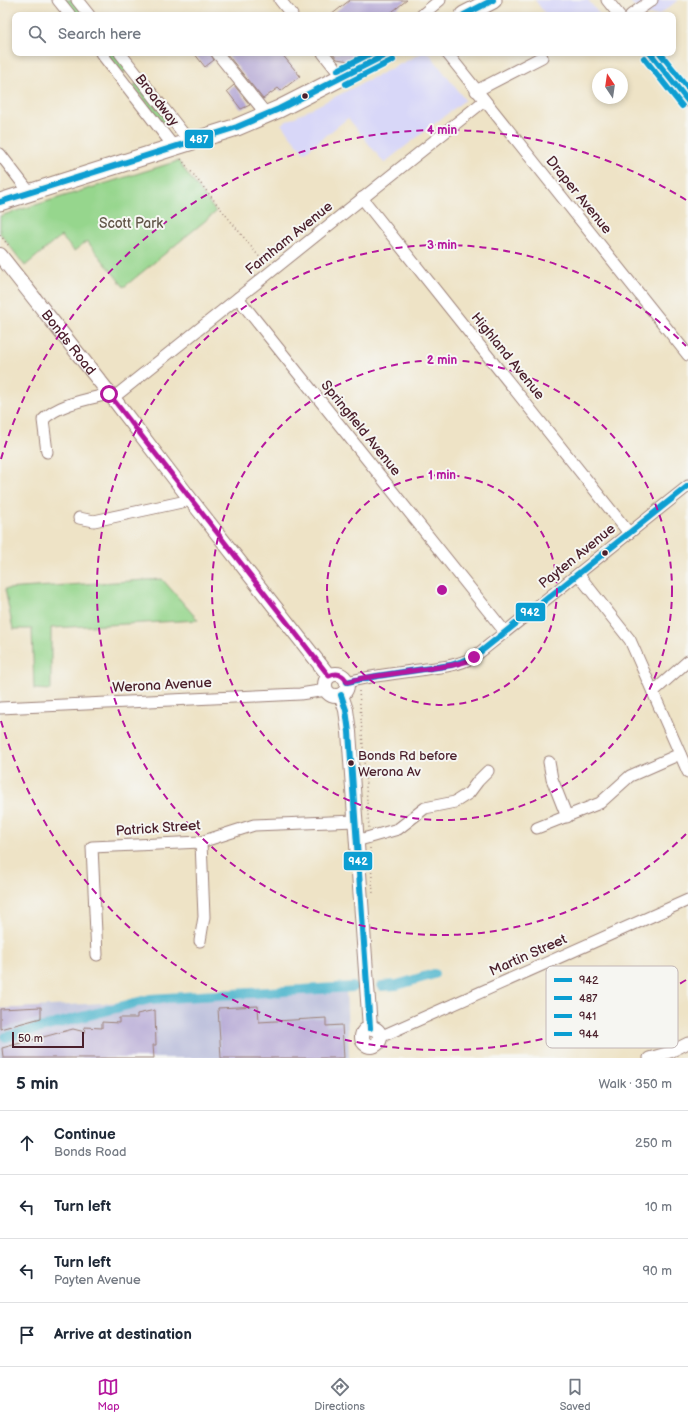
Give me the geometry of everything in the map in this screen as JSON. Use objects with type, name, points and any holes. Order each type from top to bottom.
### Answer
[{"type":"highway","points":[[470,12],[493,0]]},
{"type":"highway","points":[[0,202],[178,153],[190,142],[237,127],[267,115],[383,56]]},
{"type":"main road","name":"Bonds Road","points":[[0,255],[329,676]]},
{"type":"main road","points":[[336,674],[343,676],[347,682],[346,691],[341,695],[334,696],[328,693],[325,684],[329,676],[336,674]]},
{"type":"main road","points":[[341,695],[346,710],[349,732],[370,1028],[365,1031],[362,1036],[366,1044],[374,1047]]},
{"type":"street","points":[[58,0],[68,12]]},
{"type":"street","points":[[77,0],[87,12]]},
{"type":"street","points":[[280,0],[290,12]]},
{"type":"street","points":[[426,12],[440,0]]},
{"type":"street","points":[[607,0],[617,12]]},
{"type":"street","points":[[635,12],[652,0]]},
{"type":"street","name":"Broadway","points":[[103,56],[178,153]]},
{"type":"street","name":"Broadway","points":[[122,56],[190,142]]},
{"type":"street","points":[[219,56],[267,115]]},
{"type":"street","points":[[325,56],[342,78]]},
{"type":"street","name":"Draper Avenue","points":[[449,56],[688,355]]},
{"type":"street","points":[[652,56],[688,101]]},
{"type":"street","points":[[476,91],[542,57]]},
{"type":"street","points":[[124,82],[136,74]]},
{"type":"street","name":"Farnham Avenue","points":[[111,396],[238,298],[484,101]]},
{"type":"street","points":[[161,129],[173,119]]},
{"type":"street","points":[[0,154],[30,193]]},
{"type":"street","name":"Highland Avenue","points":[[362,198],[630,533]]},
{"type":"street","name":"Springfield Avenue","points":[[238,298],[505,632]]},
{"type":"street","points":[[47,452],[43,420],[48,415],[72,404],[111,396]]},
{"type":"street","name":"Payten Avenue","points":[[347,682],[460,664],[474,657],[688,486]]},
{"type":"street","points":[[79,518],[94,521],[191,500]]},
{"type":"street","points":[[578,574],[630,640],[688,772]]},
{"type":"street","points":[[653,692],[688,661]]},
{"type":"street","name":"Werona Avenue","points":[[0,708],[300,694],[326,690]]},
{"type":"street","points":[[536,828],[600,803],[630,776],[680,754]]},
{"type":"street","points":[[549,762],[552,780],[566,817]]},
{"type":"street","points":[[356,840],[398,829],[425,808],[455,802],[469,793],[488,771]]},
{"type":"street","name":"Patrick Street","points":[[97,955],[92,847],[201,842],[254,825],[355,821]]},
{"type":"street","points":[[200,941],[204,917],[201,842]]},
{"type":"street","name":"Martin Street","points":[[547,966],[688,900]]},
{"type":"street","name":"Martin Street","points":[[374,1047],[546,966]]},
{"type":"street","points":[[649,1058],[670,1052],[688,1043]]},
{"type":"path","points":[[178,153],[271,271]]},
{"type":"shaded area","points":[[535,0],[588,0],[598,12],[544,12]]},
{"type":"shaded area","points":[[629,0],[678,0],[663,12],[639,12]]},
{"type":"shaded area","points":[[416,56],[431,56],[465,100],[384,163],[348,118],[304,153],[281,124]]},
{"type":"shaded area","points":[[346,989],[349,1058],[0,1058],[0,1009]]},
{"type":"green space","points":[[62,0],[73,0],[83,12],[72,12]]},
{"type":"green space","points":[[108,56],[118,56],[127,70],[123,73]]},
{"type":"green space","points":[[138,83],[166,119],[165,121],[162,122],[133,86]]},
{"type":"green space","name":"Scott Park","points":[[178,161],[216,212],[124,287],[87,241],[74,251],[61,236],[25,266],[0,233],[0,216]]},
{"type":"green space","points":[[162,579],[198,620],[51,628],[51,690],[34,689],[32,629],[13,629],[5,589]]},
{"type":"building","points":[[350,0],[407,0],[392,12],[335,12]]},
{"type":"building","points":[[196,56],[212,56],[214,60],[205,67]]},
{"type":"building","points":[[228,56],[283,56],[300,76],[281,91],[278,88],[263,99]]},
{"type":"building","points":[[334,56],[359,56],[349,61],[337,59]]},
{"type":"building","points":[[234,85],[250,105],[241,109],[227,91]]},
{"type":"building","points":[[258,1006],[259,1022],[326,1018],[326,1026],[342,1025],[344,1058],[221,1058],[218,1008]]},
{"type":"building","points":[[41,1007],[41,1018],[0,1029],[0,1009]]},
{"type":"building","points":[[155,1010],[156,1045],[153,1045],[154,1058],[3,1058],[2,1048],[73,1029],[85,1032],[84,1027],[102,1028],[102,1022],[119,1023],[119,1018],[137,1018],[137,1014]]},
{"type":"waterway","points":[[382,986],[397,985],[434,974]]},
{"type":"waterway","points":[[6,1037],[150,999],[353,987]]},
{"type":"transit line","name":"487","points":[[470,12],[493,0]]},
{"type":"transit line","name":"944","points":[[338,70],[365,56]]},
{"type":"transit line","name":"487","points":[[0,202],[237,127],[279,109],[383,56]]},
{"type":"transit line","name":"487","points":[[652,56],[688,101]]},
{"type":"transit line","name":"944","points":[[662,56],[688,88]]},
{"type":"transit line","name":"941","points":[[644,58],[682,106]]},
{"type":"transit line","name":"941","points":[[346,84],[393,60]]},
{"type":"transit line","name":"942","points":[[347,682],[451,665],[474,657],[688,486]]},
{"type":"transit line","name":"942","points":[[341,695],[346,710],[349,732],[370,1028]]},
{"type":"place","name":"Bonds Rd before Werona Av","points":[[351,763]]},
{"type":"route","points":[[109,394],[329,676],[332,674],[340,674],[347,682],[363,678],[460,664],[474,657]]}]
